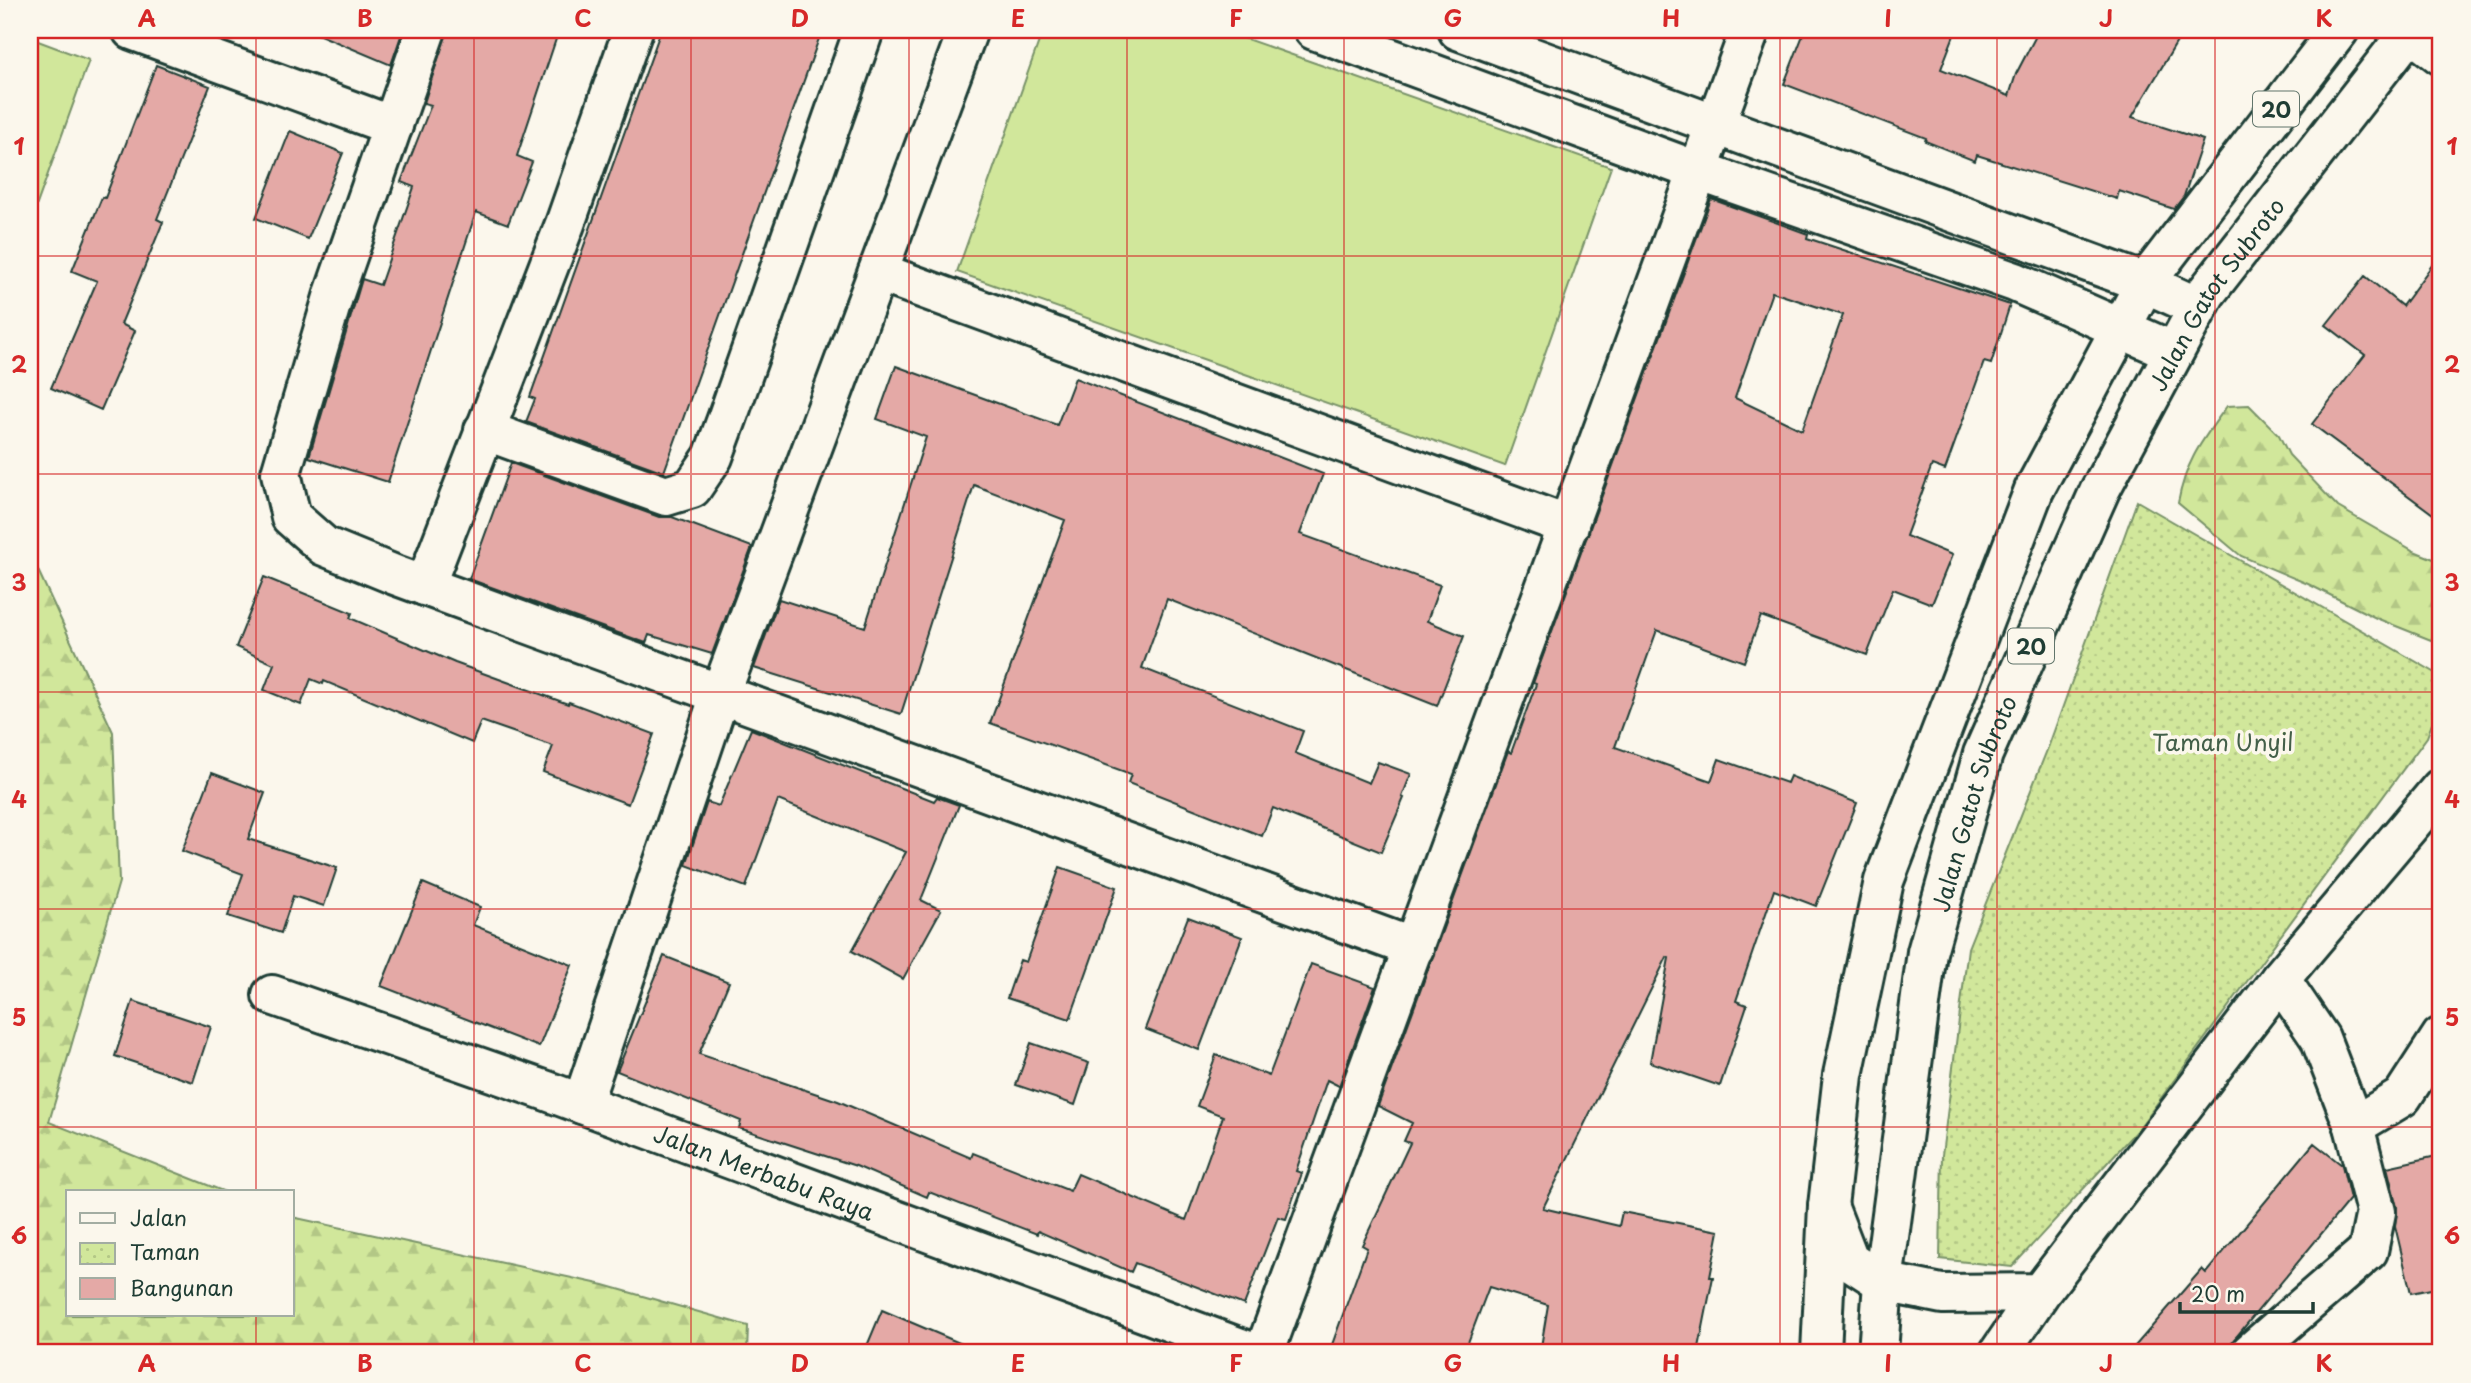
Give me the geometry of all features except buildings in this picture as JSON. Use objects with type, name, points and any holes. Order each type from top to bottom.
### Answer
[{"type":"main road","points":[[132,30],[393,126]]},
{"type":"main road","points":[[426,30],[334,294],[281,473],[290,517],[324,546],[425,586],[1414,948]]},
{"type":"main road","points":[[425,586],[565,224],[633,30]]},
{"type":"main road","points":[[484,430],[666,496],[692,488],[713,457],[864,30]]},
{"type":"main road","points":[[583,1104],[720,695],[968,30]]},
{"type":"main road","points":[[1314,30],[1699,171],[2015,282],[2174,352]]},
{"type":"main road","points":[[1458,30],[2145,283],[2198,307]]},
{"type":"main road","points":[[1264,1353],[1750,30]]},
{"type":"main road","name":"20","points":[[1821,1353],[1828,1206],[1843,1074],[1884,881],[2034,491],[2145,283],[2339,30]]},
{"type":"main road","points":[[2410,30],[2441,55]]},
{"type":"main road","name":"Jalan Gatot Subroto","points":[[1878,1353],[1883,1282],[1927,951],[1983,754],[2100,490],[2206,293],[2410,30]]},
{"type":"main road","points":[[1479,89],[1495,43]]},
{"type":"main road","points":[[877,272],[1569,526]]},
{"type":"main road","points":[[1999,1353],[2040,1293],[2280,979],[2441,788]]},
{"type":"main road","points":[[2249,1353],[2368,1251],[2376,1212],[2354,1126],[2320,1038],[2280,979]]},
{"type":"main road","name":"Jalan Merbabu Raya","points":[[272,995],[583,1104],[1254,1353]]},
{"type":"main road","points":[[2354,1126],[2402,1097],[2441,1037]]},
{"type":"main road","points":[[1828,1206],[1849,1260],[1883,1282],[1942,1294],[2040,1293]]},
{"type":"green space","points":[[1043,30],[1221,30],[1611,167],[1505,466],[957,272]]},
{"type":"green space","points":[[30,38],[89,60],[32,218],[30,217]]},
{"type":"green space","points":[[2249,405],[2279,435],[2289,455],[2338,507],[2414,551],[2441,562],[2441,644],[2376,618],[2308,584],[2241,556],[2178,503],[2190,463],[2227,406]]},
{"type":"green space","name":"Taman Unyil","points":[[2137,501],[2441,676],[2441,700],[2427,737],[2139,1128],[2012,1267],[1940,1259],[1942,1155],[1968,948],[2049,745]]},
{"type":"green space","points":[[30,553],[113,732],[119,882],[49,1122],[220,1190],[66,1190],[66,1316],[294,1316],[294,1217],[604,1285],[748,1326],[747,1353],[30,1353]]}]
